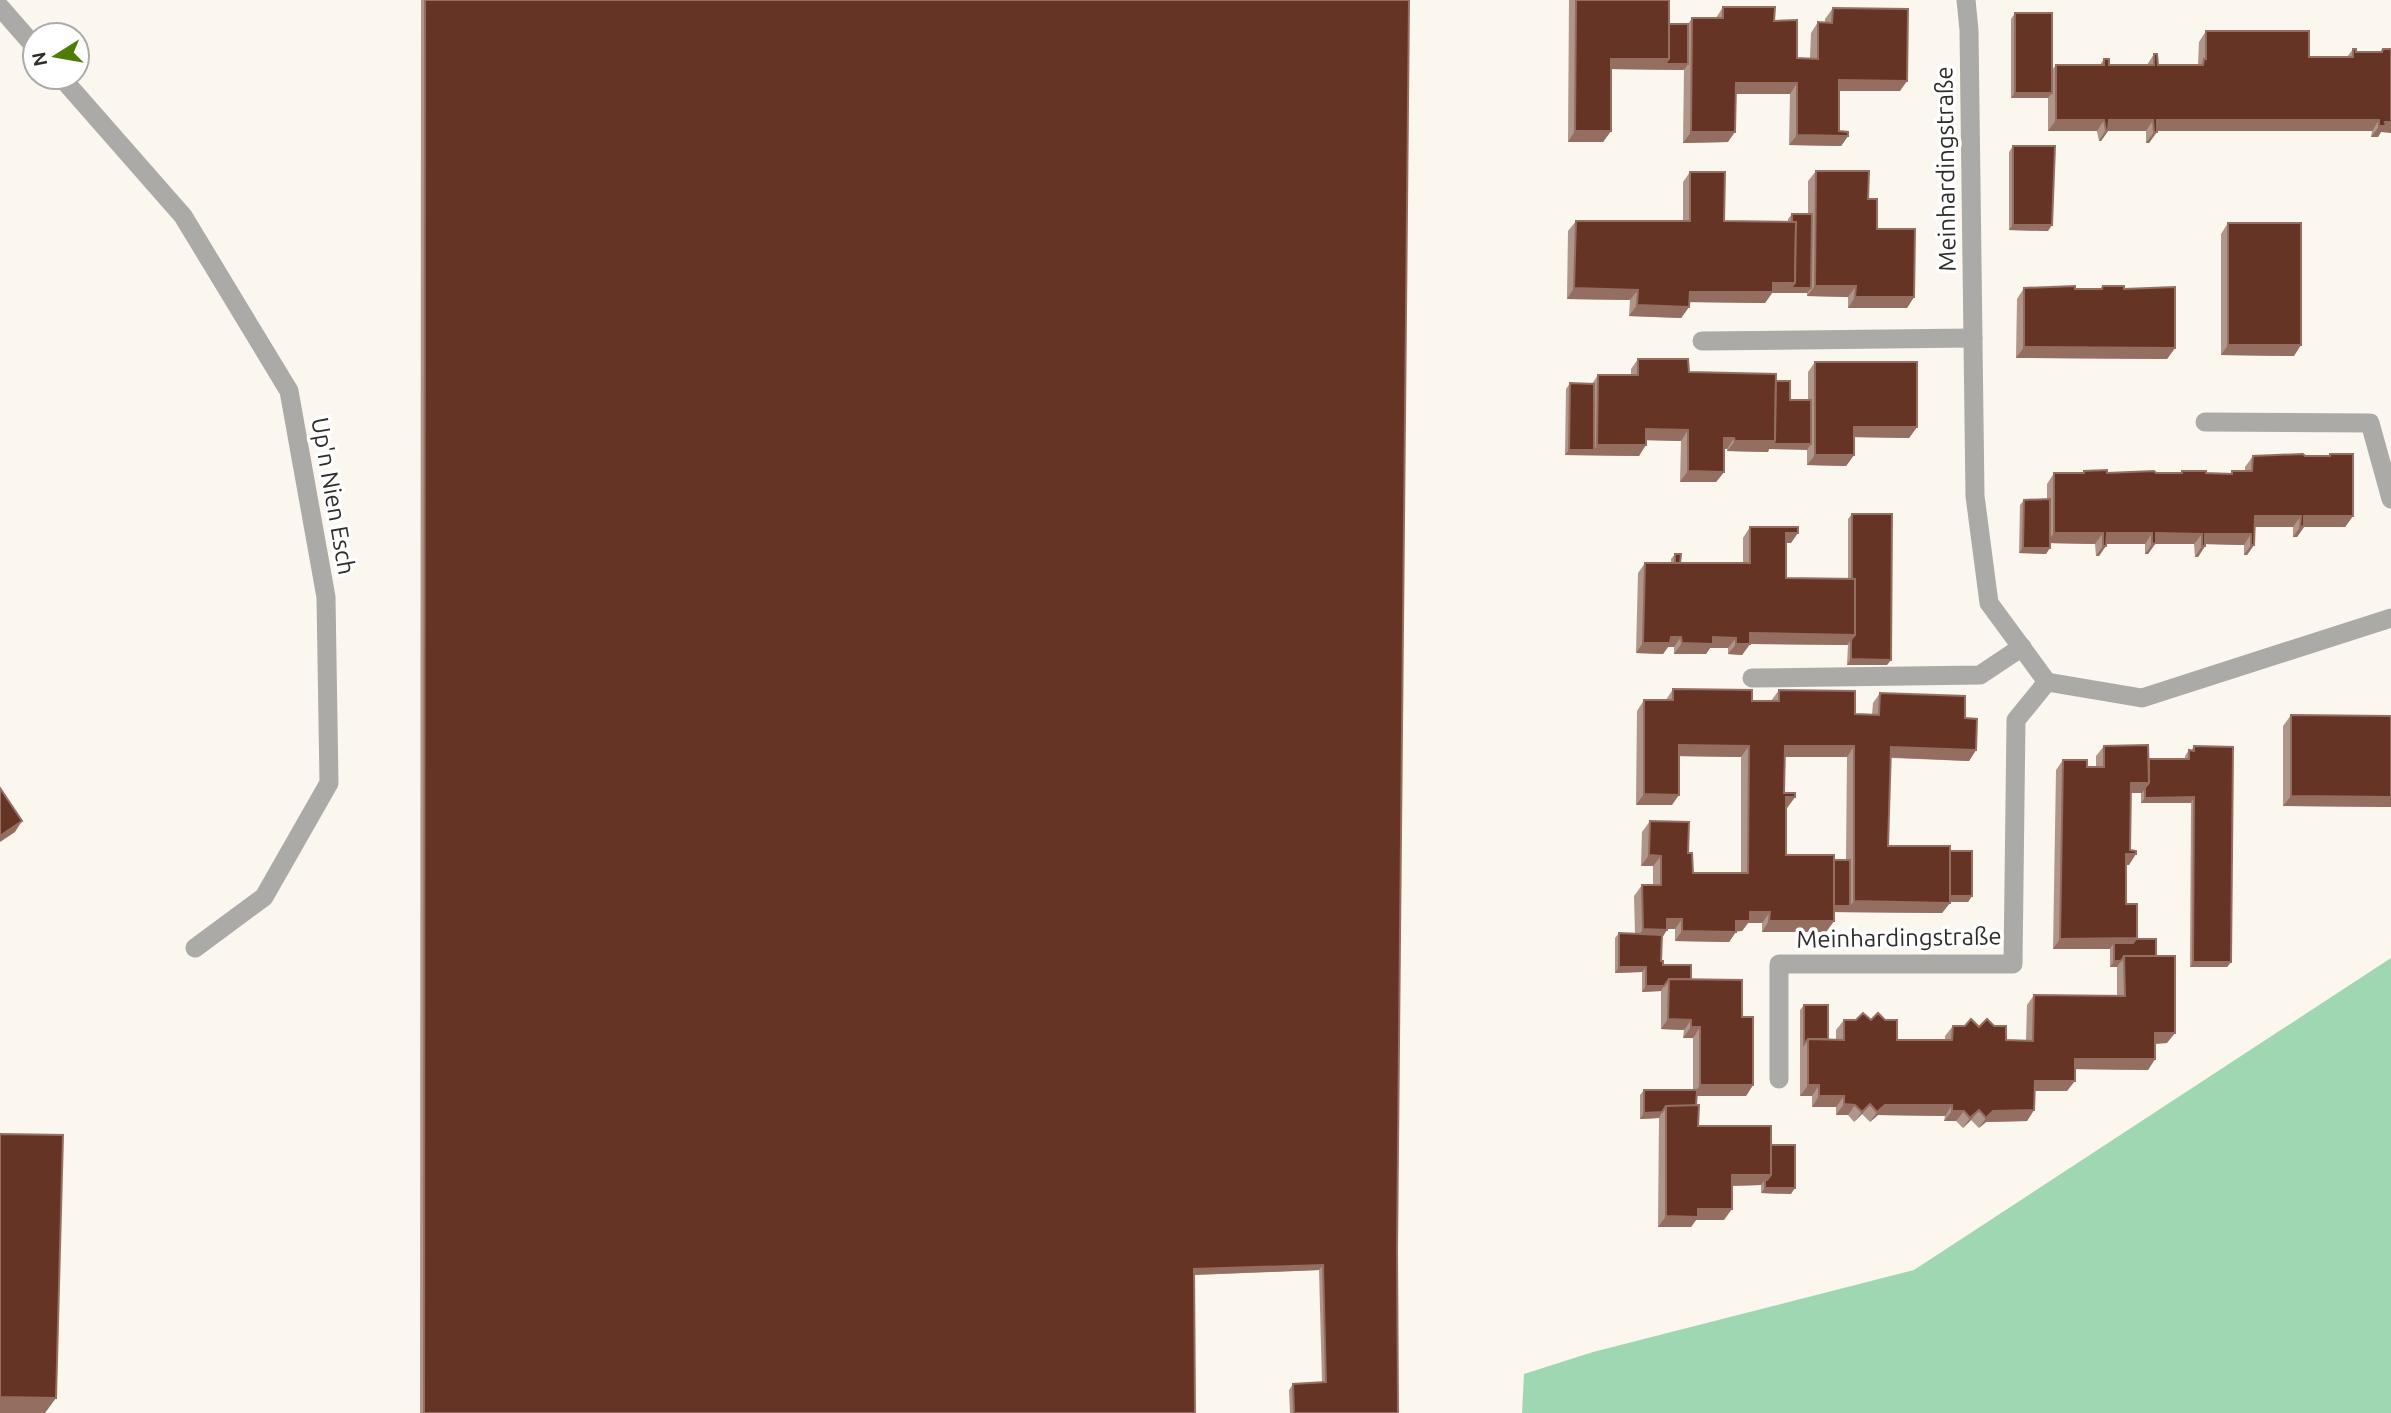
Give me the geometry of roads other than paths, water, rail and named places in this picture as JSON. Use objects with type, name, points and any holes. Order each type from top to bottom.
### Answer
[{"type":"street","name":"Meinhardingstraße","points":[[1779,1079],[1779,964],[2013,964],[2016,720],[2048,682],[1989,603],[1975,496],[1966,0]]},
{"type":"street","points":[[0,7],[21,31]]},
{"type":"street","name":"Up'n Nien Esch","points":[[73,91],[183,216],[289,391],[326,597],[329,783],[264,897],[195,948]]},
{"type":"street","points":[[1702,341],[1973,338]]},
{"type":"street","points":[[2205,422],[2370,423],[2391,499]]},
{"type":"street","points":[[2048,682],[2142,698],[2391,618]]},
{"type":"street","points":[[1752,678],[1980,675],[2022,647]]}]
